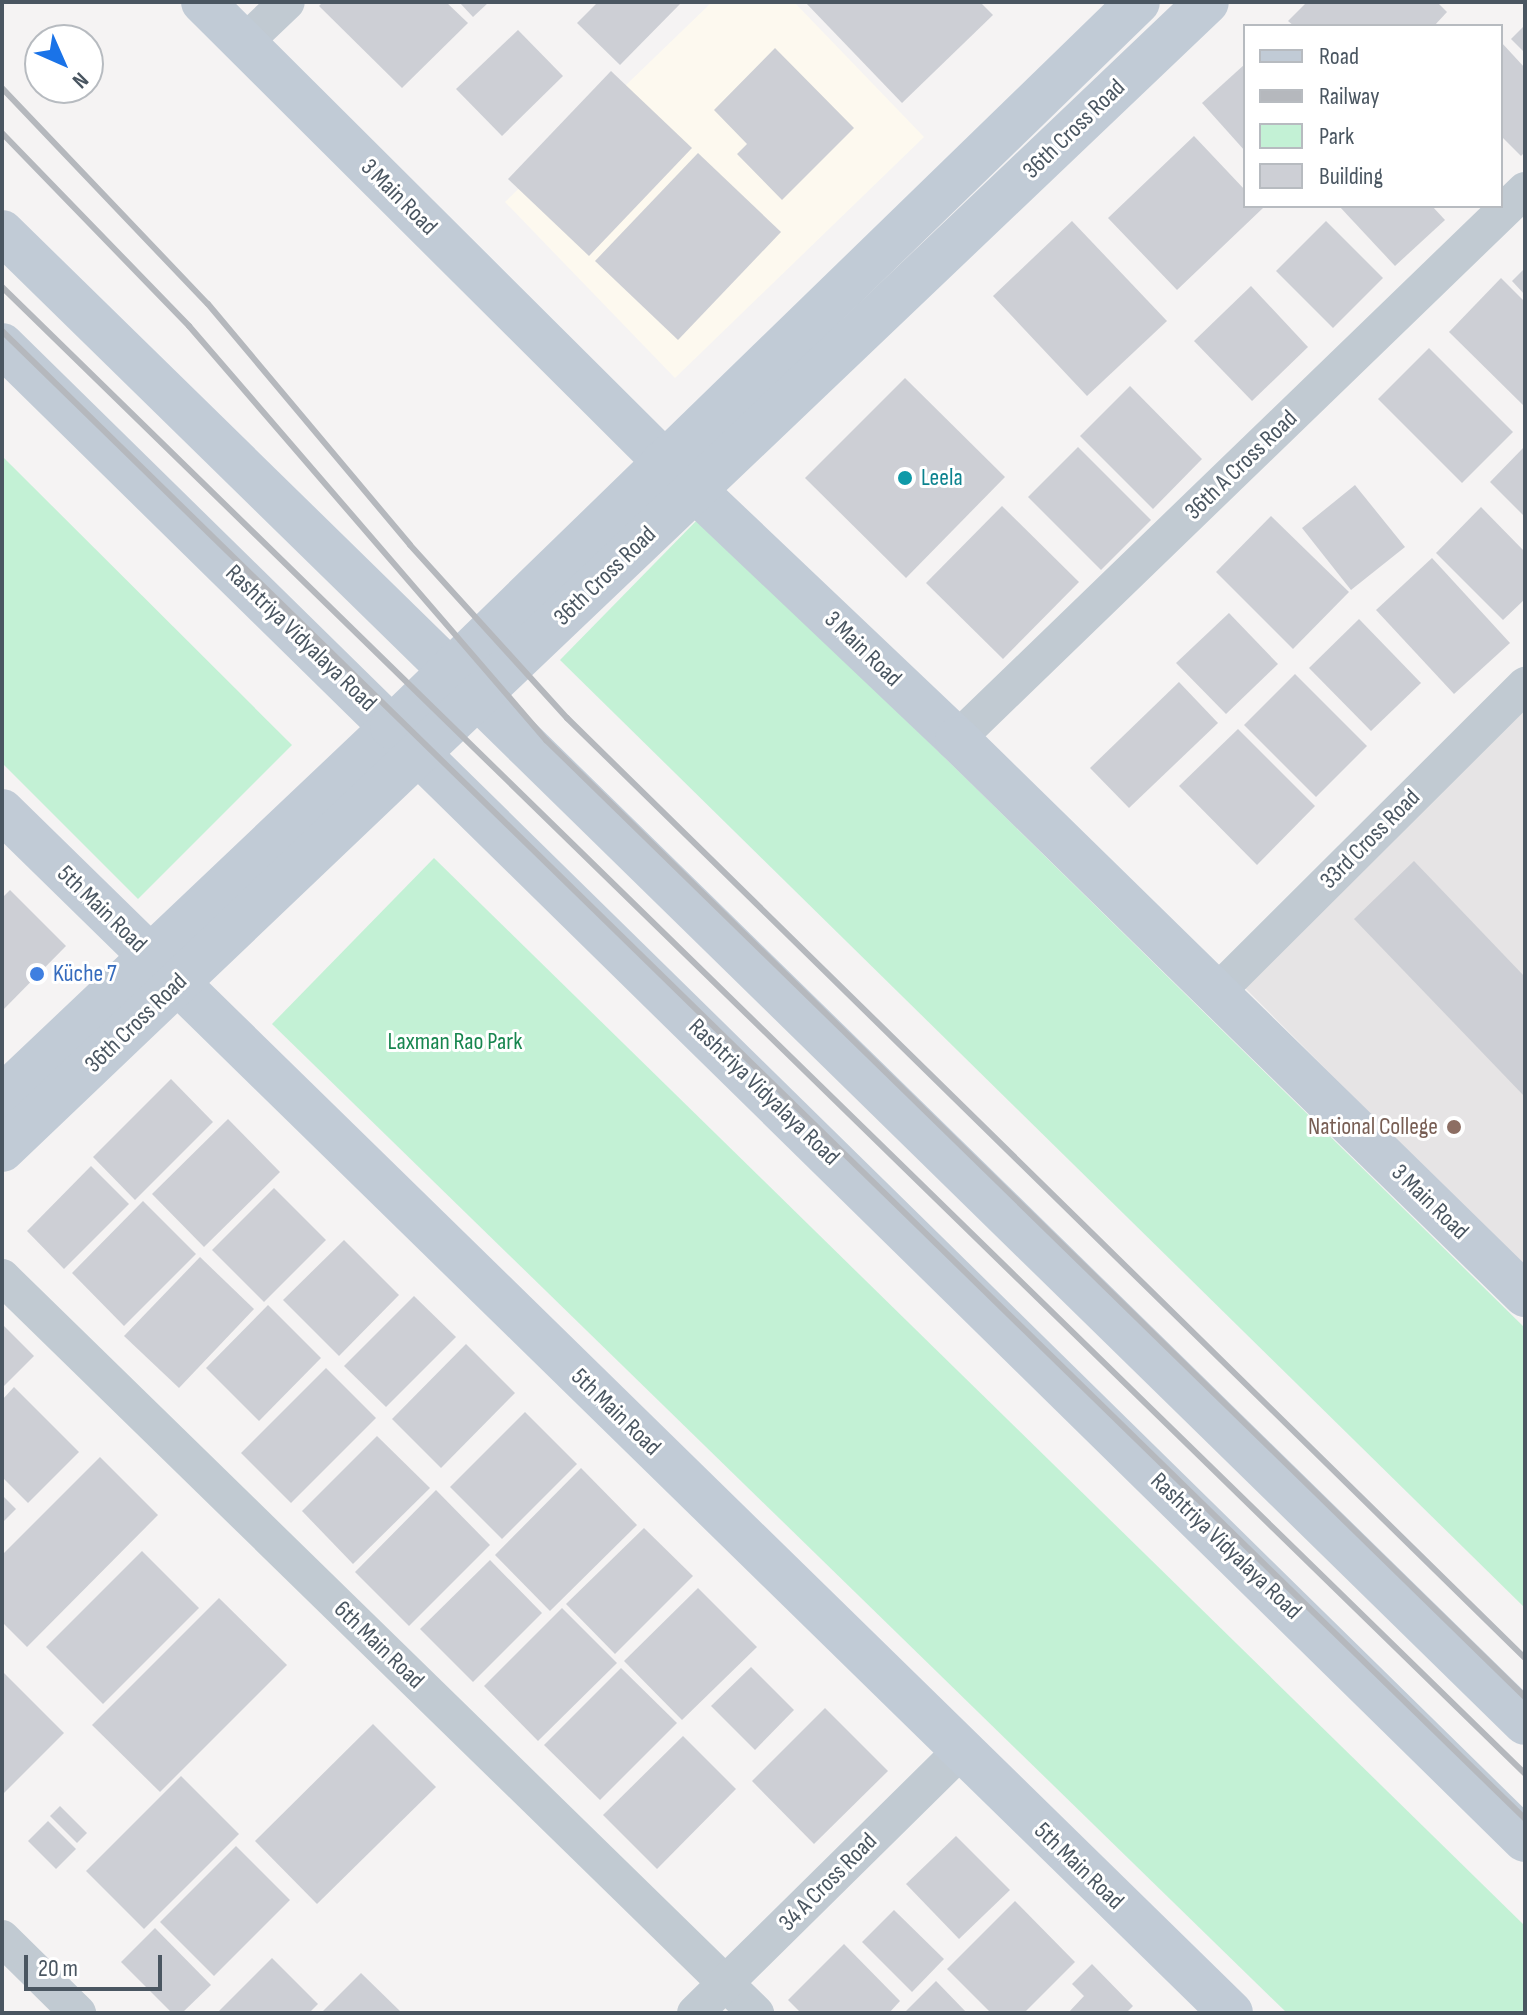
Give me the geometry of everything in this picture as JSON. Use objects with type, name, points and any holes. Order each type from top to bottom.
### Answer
[{"type":"main road","name":"3 Main Road","points":[[203,2],[680,476],[957,739],[1525,1295]]},
{"type":"main road","name":"36th Cross Road","points":[[680,476],[1138,2]]},
{"type":"main road","name":"36th Cross Road","points":[[2,1150],[164,970],[680,476],[1207,2]]},
{"type":"main road","points":[[2,232],[462,686],[1525,1723]]},
{"type":"main road","name":"Rashtriya Vidyalaya Road","points":[[2,345],[1525,1840]]},
{"type":"main road","name":"5th Main Road","points":[[2,811],[1231,2013]]},
{"type":"main road","name":"36th Cross Road","points":[[2,1097],[164,970]]},
{"type":"street","points":[[244,43],[287,2]]},
{"type":"street","name":"36th A Cross Road","points":[[957,739],[1525,190]]},
{"type":"street","name":"33rd Cross Road","points":[[1215,994],[1525,685]]},
{"type":"street","name":"6th Main Road","points":[[2,1277],[756,2013]]},
{"type":"street","name":"34 A Cross Road","points":[[695,2013],[961,1751]]},
{"type":"street","points":[[2,1938],[78,2013]]},
{"type":"shaded area","points":[[712,2],[794,2],[924,137],[675,378],[505,202]]},
{"type":"shaded area","name":"National College","points":[[1525,703],[1525,1269],[1242,985]]},
{"type":"green space","points":[[2,456],[292,745],[138,899],[2,763]]},
{"type":"green space","points":[[700,517],[1525,1328],[1525,1608],[560,660]]},
{"type":"green space","name":"Laxman Rao Park","points":[[434,858],[1525,1926],[1525,2013],[1287,2013],[272,1024]]},
{"type":"building","points":[[323,2],[446,2],[468,23],[402,88],[319,6]]},
{"type":"building","points":[[459,2],[489,2],[473,17]]},
{"type":"building","points":[[598,2],[682,2],[620,65],[577,23]]},
{"type":"building","points":[[805,2],[980,2],[993,15],[902,103]]},
{"type":"building","points":[[1307,2],[1437,2],[1447,12],[1436,24],[1292,24],[1288,21]]},
{"type":"building","points":[[1525,25],[1525,53],[1511,39]]},
{"type":"building","points":[[518,30],[563,76],[502,136],[456,89]]},
{"type":"building","points":[[1503,44],[1525,68],[1525,152],[1521,156],[1503,138]]},
{"type":"building","points":[[775,48],[854,128],[782,200],[737,154],[747,144],[714,110]]},
{"type":"building","points":[[1243,66],[1243,149],[1202,103]]},
{"type":"building","points":[[611,71],[692,148],[589,256],[508,179]]},
{"type":"building","points":[[1194,136],[1243,188],[1243,208],[1263,208],[1177,290],[1108,218]]},
{"type":"building","points":[[698,153],[781,232],[678,340],[595,261]]},
{"type":"building","points":[[1341,208],[1434,208],[1445,220],[1395,266]]},
{"type":"building","points":[[1072,221],[1167,321],[1087,396],[993,296]]},
{"type":"building","points":[[1326,221],[1383,278],[1333,328],[1276,271]]},
{"type":"building","points":[[1525,268],[1525,295],[1512,281]]},
{"type":"building","points":[[1501,278],[1525,302],[1525,407],[1449,332]]},
{"type":"building","points":[[1251,286],[1308,347],[1252,401],[1194,341]]},
{"type":"building","points":[[1429,348],[1513,432],[1462,483],[1378,399]]},
{"type":"building","name":"Leela","points":[[905,378],[1005,477],[906,578],[805,478]]},
{"type":"building","points":[[1130,386],[1202,459],[1153,509],[1080,436]]},
{"type":"building","points":[[1525,446],[1525,517],[1490,482]]},
{"type":"building","points":[[1078,447],[1151,520],[1101,570],[1028,497]]},
{"type":"building","points":[[1355,485],[1405,547],[1351,590],[1302,528]]},
{"type":"building","points":[[1002,506],[1079,582],[1003,659],[926,583]]},
{"type":"building","points":[[1481,507],[1525,552],[1525,599],[1503,620],[1436,553]]},
{"type":"building","points":[[1271,516],[1349,592],[1293,649],[1216,572]]},
{"type":"building","points":[[1432,558],[1510,643],[1454,694],[1376,610]]},
{"type":"building","points":[[1229,613],[1278,664],[1226,714],[1176,663]]},
{"type":"building","points":[[1359,619],[1421,683],[1371,731],[1309,668]]},
{"type":"building","points":[[1295,674],[1367,746],[1316,797],[1244,725]]},
{"type":"building","points":[[1179,682],[1218,723],[1129,808],[1090,768]]},
{"type":"building","points":[[1238,729],[1315,806],[1257,865],[1179,786]]},
{"type":"building","points":[[1414,861],[1525,977],[1525,1097],[1354,919]]},
{"type":"building","points":[[10,890],[66,946],[2,1011],[2,898]]},
{"type":"building","points":[[171,1079],[213,1122],[135,1200],[93,1157]]},
{"type":"building","points":[[228,1119],[280,1172],[204,1247],[152,1194]]},
{"type":"building","points":[[91,1166],[129,1204],[64,1269],[27,1231]]},
{"type":"building","points":[[274,1188],[326,1240],[264,1302],[212,1250]]},
{"type":"building","points":[[143,1201],[196,1254],[124,1326],[72,1273]]},
{"type":"building","points":[[344,1240],[399,1295],[339,1356],[283,1300]]},
{"type":"building","points":[[200,1257],[254,1309],[179,1388],[124,1336]]},
{"type":"building","points":[[414,1296],[456,1337],[386,1407],[344,1366]]},
{"type":"building","points":[[268,1305],[321,1358],[259,1421],[206,1368]]},
{"type":"building","points":[[2,1324],[34,1356],[2,1388]]},
{"type":"building","points":[[466,1344],[515,1393],[441,1468],[392,1419]]},
{"type":"building","points":[[326,1368],[376,1418],[291,1503],[241,1453]]},
{"type":"building","points":[[14,1387],[79,1452],[28,1503],[2,1477],[2,1400]]},
{"type":"building","points":[[525,1412],[577,1464],[502,1539],[450,1487]]},
{"type":"building","points":[[377,1436],[430,1488],[353,1564],[302,1511]]},
{"type":"building","points":[[100,1457],[158,1515],[27,1647],[2,1622],[2,1555]]},
{"type":"building","points":[[581,1468],[637,1525],[550,1611],[495,1555]]},
{"type":"building","points":[[436,1490],[490,1545],[409,1626],[355,1572]]},
{"type":"building","points":[[2,1495],[16,1509],[2,1523]]},
{"type":"building","points":[[644,1528],[693,1576],[615,1654],[566,1604]]},
{"type":"building","points":[[142,1551],[199,1608],[103,1704],[46,1647]]},
{"type":"building","points":[[490,1560],[542,1613],[473,1682],[420,1629]]},
{"type":"building","points":[[698,1588],[757,1647],[682,1720],[624,1661]]},
{"type":"building","points":[[219,1598],[287,1665],[160,1792],[92,1725]]},
{"type":"building","points":[[562,1608],[617,1663],[538,1741],[484,1686]]},
{"type":"building","points":[[751,1667],[794,1710],[755,1750],[711,1706]]},
{"type":"building","points":[[621,1668],[677,1723],[600,1800],[544,1745]]},
{"type":"building","points":[[4,1673],[64,1733],[2,1795],[2,1675]]},
{"type":"building","points":[[825,1708],[888,1771],[814,1844],[752,1781]]},
{"type":"building","points":[[373,1724],[436,1787],[317,1904],[255,1841]]},
{"type":"building","points":[[683,1736],[736,1789],[657,1869],[603,1815]]},
{"type":"building","points":[[181,1776],[239,1834],[144,1929],[86,1871]]},
{"type":"building","points":[[60,1806],[87,1833],[77,1843],[50,1816]]},
{"type":"building","points":[[48,1821],[76,1849],[56,1869],[28,1841]]},
{"type":"building","points":[[956,1836],[1010,1890],[959,1939],[906,1884]]},
{"type":"building","points":[[236,1846],[290,1900],[214,1976],[160,1922]]},
{"type":"building","points":[[1015,1901],[1075,1962],[1024,2013],[991,2013],[947,1969]]},
{"type":"building","points":[[894,1910],[944,1959],[912,1992],[862,1942]]},
{"type":"building","points":[[155,1928],[211,1985],[182,2013],[172,2013],[121,1962]]},
{"type":"building","points":[[844,1944],[900,2001],[889,2013],[801,2013],[788,2000]]},
{"type":"building","points":[[272,1958],[318,2004],[309,2013],[217,2013]]},
{"type":"building","points":[[1092,1964],[1133,2006],[1126,2013],[1068,2013],[1084,1996],[1072,1984]]},
{"type":"building","points":[[361,1973],[402,2013],[321,2013]]},
{"type":"building","points":[[936,1981],[967,2013],[904,2013]]},
{"type":"railway","points":[[2,88],[208,304],[410,545],[567,718],[1525,1658]]},
{"type":"railway","points":[[2,133],[189,326],[546,740],[1525,1697]]},
{"type":"railway","points":[[2,287],[1525,1774]]},
{"type":"railway","points":[[2,331],[1525,1819]]},
{"type":"place","name":"Leela","points":[[905,478]]},
{"type":"place","name":"Küche 7","points":[[37,974]]},
{"type":"place","name":"National College","points":[[1454,1127]]}]
